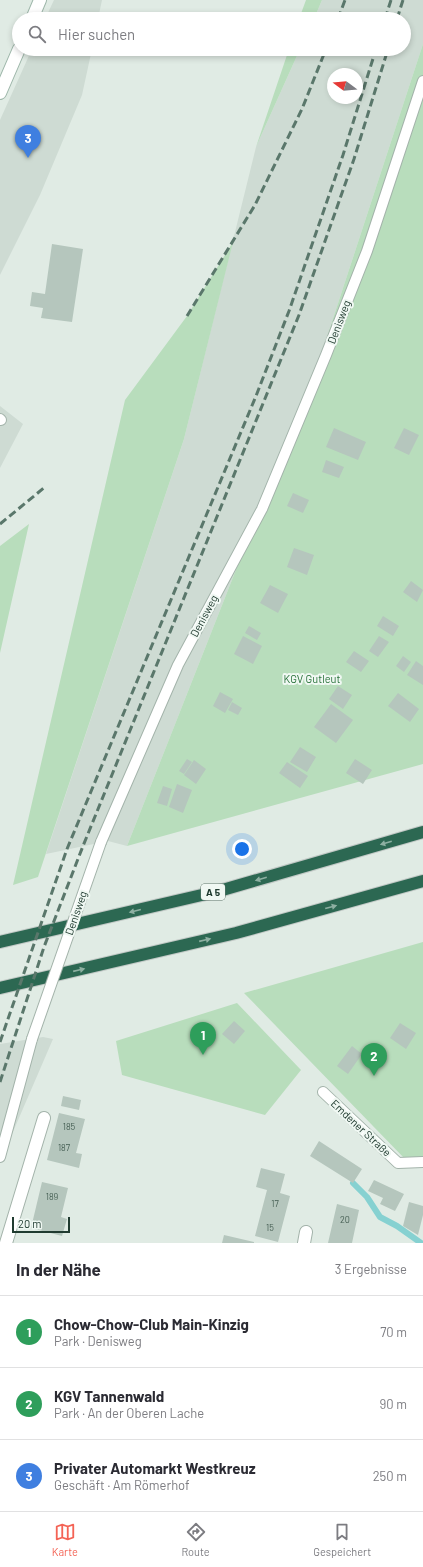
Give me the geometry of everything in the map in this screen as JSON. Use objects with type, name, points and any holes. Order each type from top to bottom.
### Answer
[{"type":"highway","name":"A 5","points":[[0,942],[219,891],[423,832]]},
{"type":"highway","points":[[0,988],[236,933],[423,881]]},
{"type":"street","points":[[35,12],[40,0]]},
{"type":"street","points":[[0,93],[16,56]]},
{"type":"street","points":[[6,1243],[44,1118]]},
{"type":"lane","name":"Denisweg","points":[[0,1157],[32,1040],[101,842],[178,665],[262,509],[326,355],[367,251],[423,81]]},
{"type":"lane","name":"Emdener Straße","points":[[322,1092],[398,1162],[423,1162]]},
{"type":"shaded area","points":[[54,0],[102,0],[99,12],[48,12]]},
{"type":"shaded area","points":[[322,0],[423,0],[423,44],[323,349],[127,846],[108,841],[46,854],[184,439],[256,147],[297,56],[411,56],[411,12],[317,12]]},
{"type":"shaded area","points":[[29,56],[90,56],[82,95],[40,195],[0,275],[0,120]]},
{"type":"shaded area","points":[[0,406],[23,424],[0,468]]},
{"type":"shaded area","points":[[43,1037],[53,1039],[0,1162],[0,1044]]},
{"type":"green space","points":[[306,0],[322,0],[317,12],[302,12]]},
{"type":"green space","name":"KGV Gutleut","points":[[423,44],[423,764],[127,846],[323,349]]},
{"type":"green space","points":[[287,56],[297,56],[256,147]]},
{"type":"green space","points":[[233,242],[184,439],[38,877],[13,885],[125,400],[187,316]]},
{"type":"green space","points":[[29,524],[0,653],[0,546]]},
{"type":"green space","points":[[423,942],[423,1161],[405,1159],[244,993]]},
{"type":"green space","points":[[237,1003],[301,1070],[265,1115],[122,1075],[116,1041]]},
{"type":"building","points":[[52,244],[83,249],[72,322],[41,318],[43,308],[30,306],[32,292],[45,294]]},
{"type":"building","points":[[334,428],[366,442],[358,460],[326,447]]},
{"type":"building","points":[[404,428],[419,435],[409,455],[394,448]]},
{"type":"building","points":[[326,460],[344,467],[339,478],[322,472]]},
{"type":"building","points":[[293,493],[309,500],[303,513],[287,506]]},
{"type":"building","points":[[294,548],[314,555],[307,575],[287,567]]},
{"type":"building","points":[[411,581],[423,590],[417,602],[403,592]]},
{"type":"building","points":[[270,585],[288,594],[278,613],[260,603]]},
{"type":"building","points":[[383,616],[399,626],[393,636],[377,626]]},
{"type":"building","points":[[249,626],[261,633],[257,640],[245,633]]},
{"type":"building","points":[[243,636],[262,646],[253,664],[234,654]]},
{"type":"building","points":[[379,636],[389,642],[378,657],[369,651]]},
{"type":"building","points":[[354,651],[369,661],[361,672],[346,662]]},
{"type":"building","points":[[403,656],[411,662],[404,672],[396,666]]},
{"type":"building","points":[[416,661],[423,666],[423,685],[407,675]]},
{"type":"building","points":[[338,686],[352,695],[343,709],[329,699]]},
{"type":"building","points":[[220,692],[233,699],[225,713],[213,706]]},
{"type":"building","points":[[398,693],[419,709],[410,722],[388,706]]},
{"type":"building","points":[[232,702],[242,708],[238,715],[228,710]]},
{"type":"building","points":[[331,704],[353,720],[336,743],[314,727]]},
{"type":"building","points":[[300,747],[316,757],[307,772],[290,762]]},
{"type":"building","points":[[187,759],[192,762],[184,774],[179,771]]},
{"type":"building","points":[[355,759],[372,770],[363,784],[346,773]]},
{"type":"building","points":[[194,760],[206,769],[196,784],[184,775]]},
{"type":"building","points":[[287,762],[308,776],[300,788],[279,773]]},
{"type":"building","points":[[177,784],[192,790],[183,813],[169,807]]},
{"type":"building","points":[[163,786],[172,789],[167,806],[157,803]]},
{"type":"building","points":[[234,1021],[245,1031],[234,1044],[222,1034]]},
{"type":"building","points":[[400,1023],[416,1033],[406,1049],[390,1038]]},
{"type":"building","points":[[352,1046],[362,1054],[348,1074],[337,1066]]},
{"type":"building","points":[[63,1096],[81,1100],[79,1110],[61,1106]]},
{"type":"building","points":[[59,1113],[85,1119],[76,1153],[82,1154],[79,1168],[47,1160]]},
{"type":"building","points":[[319,1141],[362,1169],[353,1183],[310,1156]]},
{"type":"building","points":[[261,1168],[285,1174],[280,1193],[290,1196],[278,1242],[255,1236],[267,1190],[256,1187]]},
{"type":"building","points":[[374,1180],[404,1194],[395,1211],[380,1204],[383,1198],[368,1191]]},
{"type":"building","points":[[42,1182],[68,1188],[61,1217],[67,1219],[62,1236],[31,1228]]},
{"type":"building","points":[[409,1202],[423,1206],[423,1215],[418,1235],[403,1226]]},
{"type":"building","points":[[337,1204],[359,1210],[352,1243],[328,1243]]},
{"type":"building","points":[[224,1235],[254,1242],[254,1243],[222,1243]]},
{"type":"waterway","points":[[353,1183],[367,1197],[380,1217],[397,1226],[421,1243]]},
{"type":"railway","points":[[341,12],[345,0]]},
{"type":"railway","points":[[387,12],[391,0]]},
{"type":"railway","points":[[399,12],[403,0]]},
{"type":"railway","points":[[187,316],[255,205],[302,109],[323,56]]},
{"type":"railway","points":[[0,1042],[67,849],[256,396],[289,311],[343,155],[374,56]]},
{"type":"railway","points":[[0,1082],[44,947],[83,846],[299,315],[354,159],[386,56]]},
{"type":"railway","points":[[0,524],[45,487]]},
{"type":"place","name":"Privater Automarkt Westkreuz","points":[[28,158]]},
{"type":"place","name":"Chow-Chow-Club Main-Kinzig","points":[[203,1055]]},
{"type":"place","name":"KGV Tannenwald","points":[[374,1076]]}]
